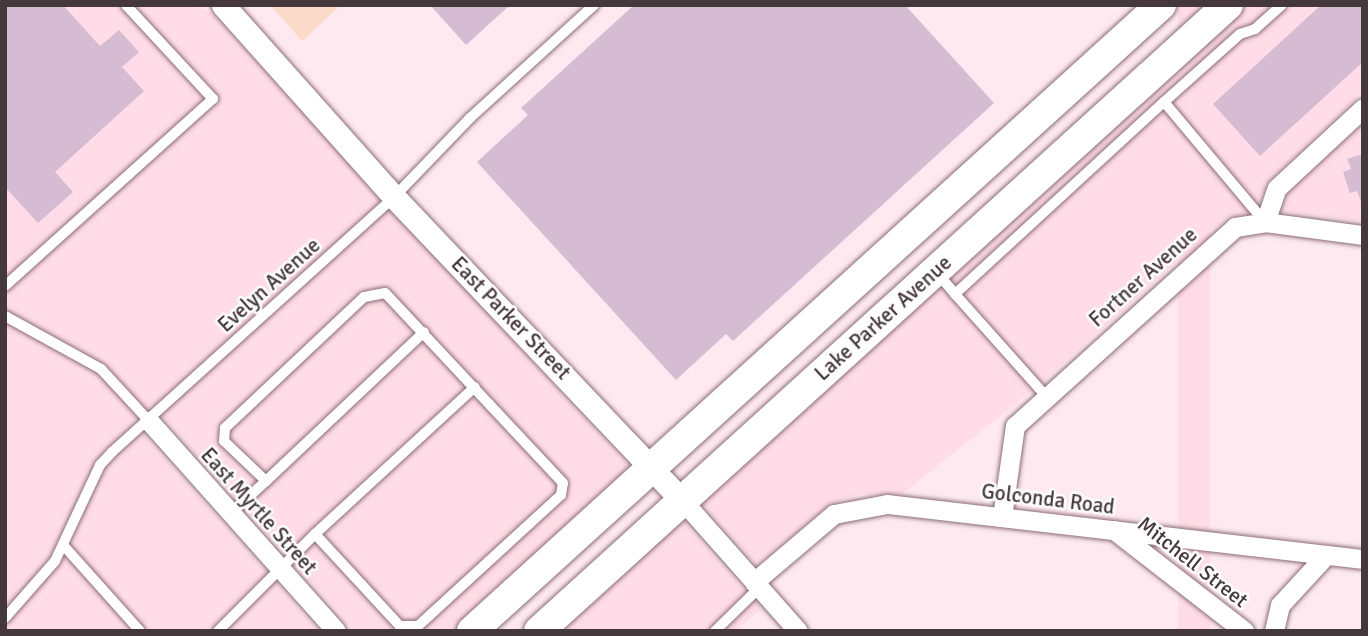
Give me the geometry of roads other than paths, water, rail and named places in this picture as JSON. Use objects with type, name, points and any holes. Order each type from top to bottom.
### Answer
[{"type":"main road","points":[[472,631],[1161,5]]},
{"type":"main road","name":"Lake Parker Avenue","points":[[551,624],[682,500],[1227,5]]},
{"type":"street","name":"East Parker Street","points":[[223,5],[394,197],[653,467],[798,631]]},
{"type":"street","points":[[1363,108],[1277,188],[1265,222],[1363,235]]},
{"type":"street","name":"Fortner Avenue","points":[[1002,517],[1015,426],[1045,396],[1235,227],[1265,222]]},
{"type":"street","name":"East Myrtle Street","points":[[149,421],[336,631]]},
{"type":"street","name":"Golconda Road","points":[[756,585],[834,514],[860,506],[887,504],[1363,559]]},
{"type":"street","name":"Mitchell Street","points":[[1113,530],[1244,631]]},
{"type":"street","points":[[1274,631],[1280,605],[1326,555]]},
{"type":"lane","points":[[5,286],[213,99],[126,5]]},
{"type":"lane","name":"Evelyn Avenue","points":[[5,618],[38,584],[64,545],[100,465],[394,197],[470,118],[594,5]]},
{"type":"lane","points":[[955,294],[1240,34],[1255,29],[1282,5]]},
{"type":"lane","points":[[1164,102],[1265,222]]},
{"type":"lane","points":[[935,271],[1045,396]]},
{"type":"lane","points":[[266,481],[224,440],[225,428],[364,297],[385,293],[563,483],[561,495],[418,626],[400,626],[315,534]]},
{"type":"lane","points":[[5,316],[101,369],[149,421]]},
{"type":"lane","points":[[231,513],[424,332]]},
{"type":"lane","points":[[218,631],[315,534],[475,387]]},
{"type":"lane","points":[[64,545],[140,631]]},
{"type":"lane","points":[[715,631],[756,585]]}]
